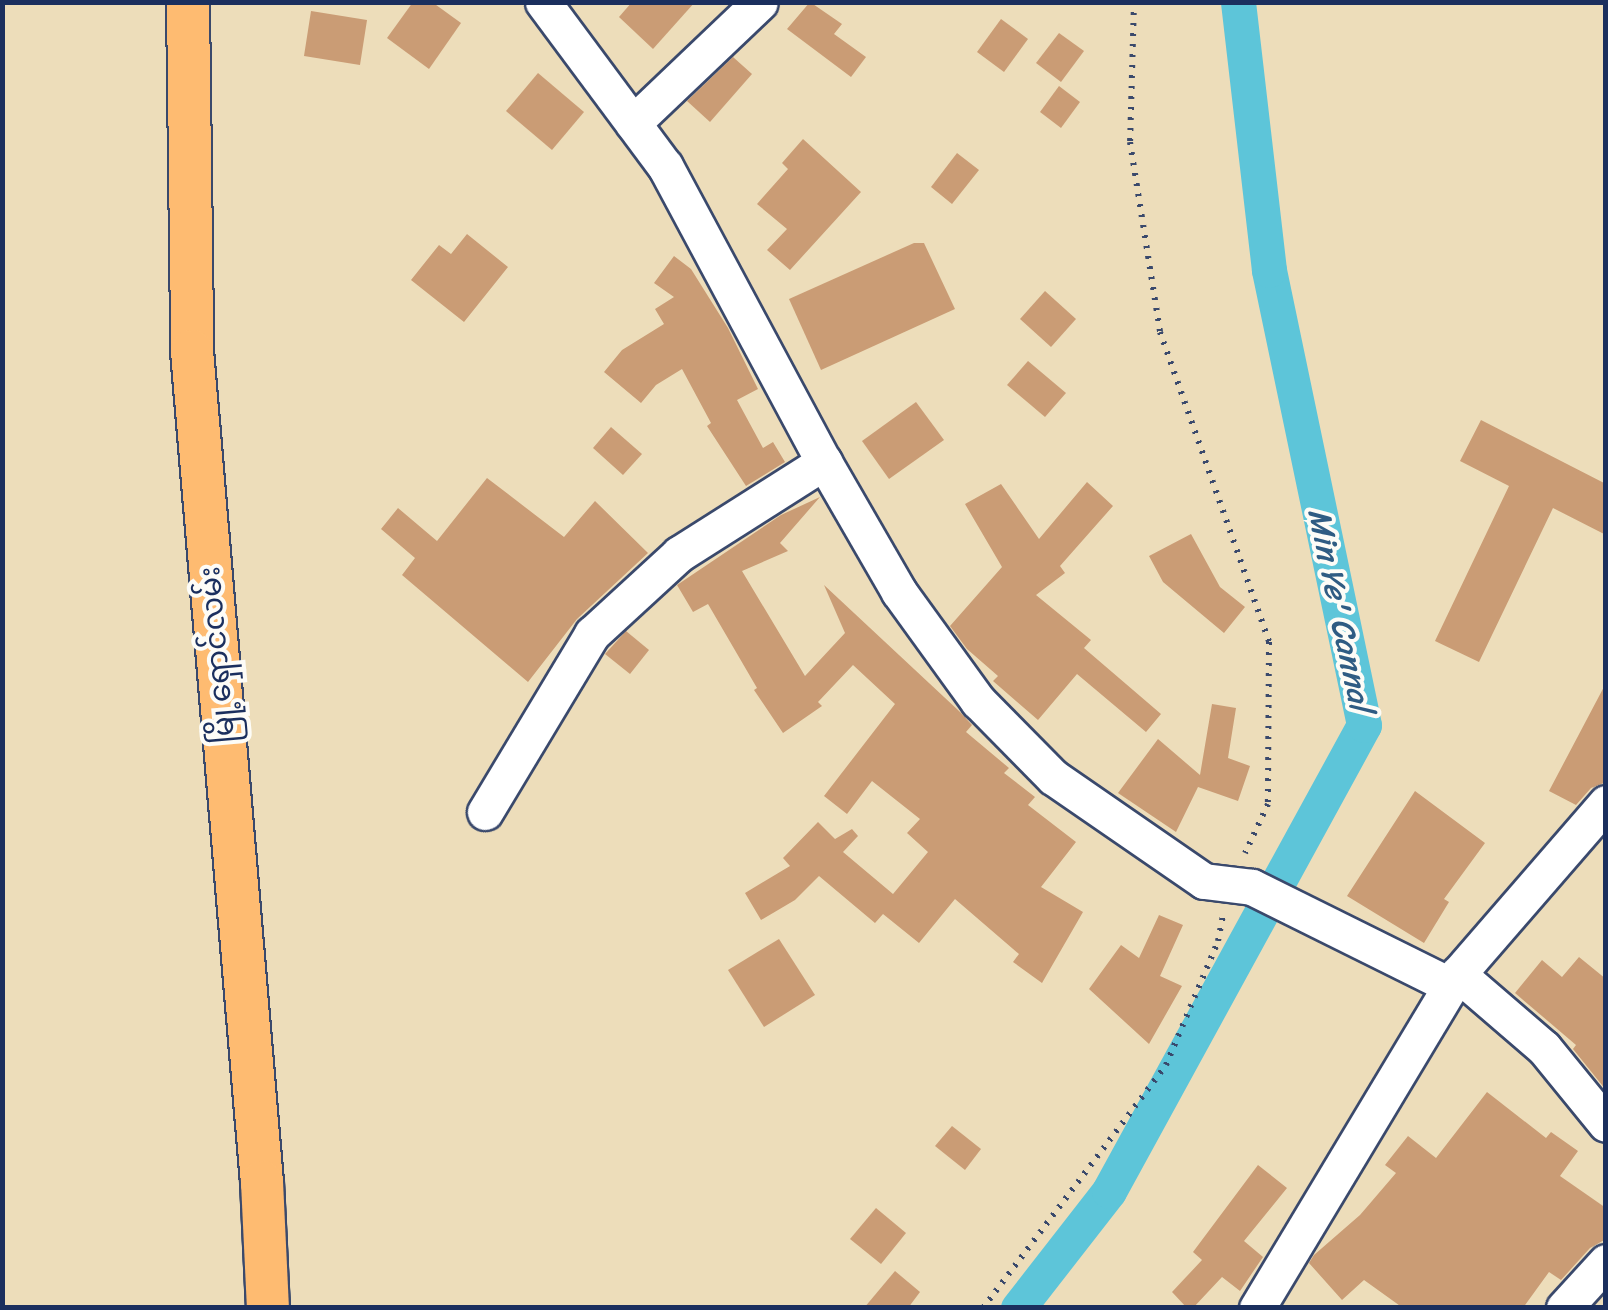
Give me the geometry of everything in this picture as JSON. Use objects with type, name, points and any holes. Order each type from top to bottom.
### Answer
[{"type":"main road","name":"မြို့ရှောင်လမ်း","points":[[188,2],[192,350],[262,1182],[268,1308]]},
{"type":"street","points":[[543,2],[665,166],[824,462],[899,592],[978,701],[1052,777],[1204,881],[1241,886],[1454,980],[1544,1048],[1606,1124]]},
{"type":"street","points":[[633,123],[760,2]]},
{"type":"street","points":[[485,812],[592,634],[679,554],[824,462]]},
{"type":"street","points":[[1257,1308],[1454,980],[1606,803]]},
{"type":"street","points":[[1564,1308],[1606,1262]]},
{"type":"path","points":[[983,1308],[1166,1065],[1241,886],[1268,804],[1270,642],[1160,332],[1130,142],[1134,2]]},
{"type":"building","points":[[413,2],[432,2],[461,23],[429,69],[387,38]]},
{"type":"building","points":[[632,2],[695,2],[653,49],[619,17]]},
{"type":"building","points":[[810,2],[842,24],[834,34],[866,57],[851,77],[787,29]]},
{"type":"building","points":[[311,11],[367,20],[360,65],[304,56]]},
{"type":"building","points":[[1001,19],[1028,39],[1004,72],[977,52]]},
{"type":"building","points":[[1059,33],[1084,51],[1061,82],[1036,63]]},
{"type":"building","points":[[733,57],[752,74],[710,122],[687,101]]},
{"type":"building","points":[[538,73],[584,112],[552,150],[506,111]]},
{"type":"building","points":[[1059,86],[1080,102],[1061,128],[1040,112]]},
{"type":"building","points":[[803,139],[861,192],[790,270],[767,250],[787,229],[757,204],[788,169],[782,163]]},
{"type":"building","points":[[957,153],[979,170],[952,204],[931,187]]},
{"type":"building","points":[[467,234],[508,267],[464,322],[411,280],[439,245],[451,254]]},
{"type":"building","points":[[914,243],[924,243],[955,309],[821,370],[789,299]]},
{"type":"building","points":[[674,256],[691,269],[728,328],[758,389],[737,400],[763,448],[773,442],[785,462],[746,486],[707,426],[711,423],[682,369],[656,385],[641,403],[604,372],[622,350],[664,324],[655,309],[674,297],[654,283]]},
{"type":"building","points":[[1045,291],[1076,319],[1051,347],[1020,319]]},
{"type":"building","points":[[1028,361],[1066,393],[1045,417],[1007,385]]},
{"type":"building","points":[[916,402],[944,440],[889,479],[862,441]]},
{"type":"building","points":[[1481,420],[1606,484],[1606,535],[1553,508],[1479,662],[1435,641],[1509,486],[1460,461]]},
{"type":"building","points":[[611,427],[642,454],[623,475],[593,448]]},
{"type":"building","points":[[487,478],[564,537],[595,501],[648,553],[577,619],[528,682],[402,575],[415,558],[381,529],[398,508],[437,541]]},
{"type":"building","points":[[1087,482],[1113,506],[1060,566],[1065,573],[1036,595],[1091,640],[1084,648],[1161,714],[1146,732],[1077,674],[1038,720],[993,681],[998,676],[967,649],[950,626],[1002,567],[965,504],[1001,484],[1039,539]]},
{"type":"building","points":[[820,497],[780,543],[788,551],[742,571],[805,676],[845,633],[824,585],[972,725],[966,732],[1009,768],[1004,773],[1035,797],[1028,805],[1076,842],[1041,887],[1083,912],[1042,983],[1013,962],[1019,954],[955,899],[919,943],[883,914],[875,923],[819,876],[795,900],[761,920],[745,893],[790,866],[783,858],[818,822],[835,839],[852,829],[858,836],[843,852],[893,894],[928,852],[907,833],[920,819],[872,781],[847,814],[824,796],[895,704],[853,665],[818,702],[822,706],[783,733],[754,690],[757,688],[708,604],[693,612],[677,585],[781,515]]},
{"type":"building","points":[[1191,534],[1220,587],[1245,607],[1224,633],[1163,582],[1149,556]]},
{"type":"building","points":[[626,631],[649,650],[630,674],[605,654]]},
{"type":"building","points":[[1606,683],[1606,782],[1591,788],[1576,805],[1549,791]]},
{"type":"building","points":[[1212,704],[1236,708],[1228,758],[1250,766],[1238,801],[1198,787],[1176,832],[1118,793],[1158,739],[1200,775]]},
{"type":"building","points":[[1415,791],[1485,843],[1444,899],[1449,902],[1424,943],[1347,896]]},
{"type":"building","points":[[1159,915],[1183,925],[1160,976],[1182,986],[1149,1044],[1089,989],[1121,945],[1139,958]]},
{"type":"building","points":[[779,939],[815,995],[764,1027],[728,970]]},
{"type":"building","points":[[1579,957],[1606,979],[1606,1090],[1573,1049],[1576,1045],[1515,993],[1542,960],[1562,977]]},
{"type":"building","points":[[1487,1092],[1546,1138],[1551,1132],[1578,1151],[1560,1176],[1606,1208],[1606,1239],[1590,1248],[1561,1280],[1549,1272],[1523,1308],[1403,1308],[1364,1280],[1342,1300],[1309,1263],[1314,1255],[1360,1215],[1396,1173],[1385,1165],[1408,1136],[1436,1158]]},
{"type":"building","points":[[952,1126],[981,1149],[965,1170],[935,1146]]},
{"type":"building","points":[[1258,1165],[1287,1188],[1244,1241],[1263,1257],[1240,1291],[1222,1277],[1193,1308],[1187,1308],[1172,1292],[1202,1260],[1193,1252]]},
{"type":"building","points":[[876,1208],[906,1233],[881,1264],[850,1239]]},
{"type":"building","points":[[895,1271],[920,1292],[908,1308],[864,1308]]},
{"type":"waterway","name":"Min Ye' Cannal","points":[[1018,1308],[1109,1191],[1364,725],[1269,270],[1238,2]]}]
